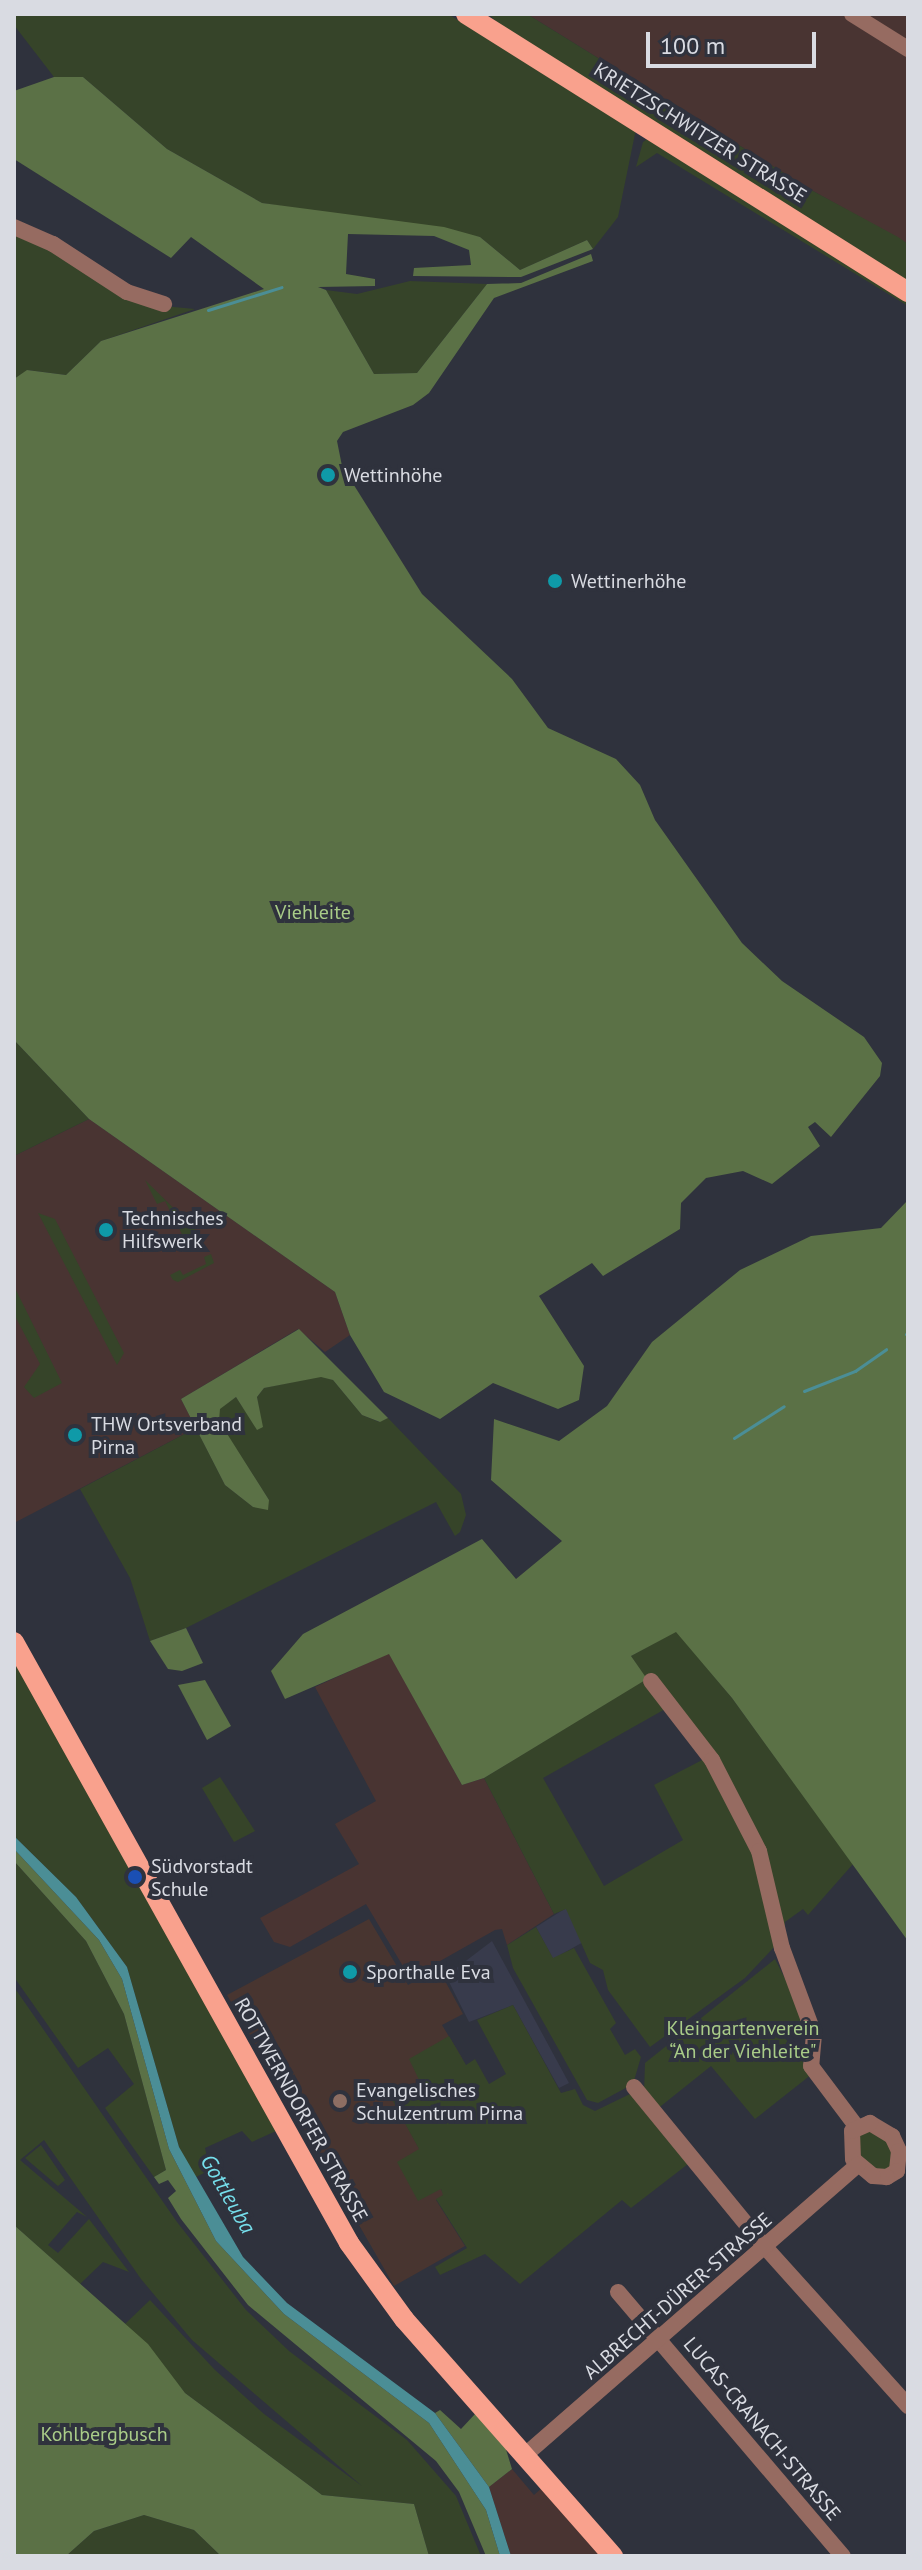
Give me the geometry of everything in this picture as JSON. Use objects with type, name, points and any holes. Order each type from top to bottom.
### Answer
[{"type":"main road","name":"KRIETZSCHWITZER STRASSE","points":[[466,14],[908,292]]},
{"type":"main road","name":"ROTTWERNDORFER STRASSE","points":[[14,1642],[349,2243],[404,2319],[613,2556]]},
{"type":"street","points":[[852,14],[908,49]]},
{"type":"street","points":[[14,227],[53,244],[127,292],[164,304]]},
{"type":"street","points":[[651,1681],[712,1760],[759,1851],[782,1948],[814,2034],[811,2066],[856,2126]]},
{"type":"street","points":[[634,2087],[765,2247],[908,2406]]},
{"type":"street","points":[[870,2123],[892,2136],[899,2151],[903,2177],[879,2178],[858,2165],[850,2144],[856,2126],[870,2123]]},
{"type":"street","name":"ALBRECHT-DÜRER-STRASSE","points":[[524,2456],[858,2165]]},
{"type":"street","name":"LUCAS-CRANACH-STRASSE","points":[[618,2292],[843,2556]]},
{"type":"shaded area","points":[[527,14],[908,14],[908,244],[813,191]]},
{"type":"shaded area","points":[[89,1119],[335,1292],[350,1335],[325,1352],[298,1329],[181,1399],[196,1428],[14,1523],[14,1156]]},
{"type":"shaded area","points":[[389,1653],[462,1785],[484,1778],[554,1914],[507,1945],[502,1929],[495,1930],[410,1978],[366,1904],[290,1947],[274,1942],[260,1918],[359,1864],[335,1824],[376,1801],[315,1687]]},
{"type":"shaded area","points":[[566,1908],[585,1941],[553,1959],[536,1927]]},
{"type":"shaded area","name":"Evangelisches Schulzentrum Pirna","points":[[369,1919],[408,1985],[438,1968],[463,2014],[442,2025],[462,2058],[392,2098],[444,2195],[436,2200],[465,2246],[394,2286],[227,1995]]},
{"type":"shaded area","points":[[492,1941],[569,2083],[559,2088],[513,2005],[469,2022],[446,1976]]},
{"type":"shaded area","points":[[512,2469],[534,2495],[543,2487],[602,2556],[511,2556],[489,2487]]},
{"type":"green space","points":[[14,14],[448,14],[636,129],[618,217],[593,249],[587,240],[520,270],[480,237],[262,203],[167,149],[83,77],[54,77],[14,25]]},
{"type":"green space","points":[[488,14],[527,14],[813,191],[898,237],[908,244],[908,283],[512,35]]},
{"type":"green space","name":"Viehleite","points":[[54,77],[83,77],[167,149],[262,203],[444,227],[480,237],[520,270],[587,240],[593,249],[521,277],[413,276],[414,268],[471,265],[469,250],[434,236],[348,234],[346,274],[375,279],[375,286],[318,287],[326,290],[374,374],[417,373],[487,284],[521,283],[591,254],[593,261],[494,298],[429,393],[413,405],[343,432],[337,441],[342,466],[422,594],[512,679],[548,728],[616,759],[640,785],[655,820],[742,943],[782,981],[864,1037],[882,1063],[880,1076],[831,1137],[815,1122],[808,1127],[820,1146],[772,1184],[743,1171],[706,1178],[681,1203],[680,1229],[603,1276],[592,1263],[539,1296],[584,1366],[579,1400],[558,1409],[493,1383],[440,1419],[384,1392],[350,1335],[335,1292],[89,1119],[14,1040],[14,379],[27,370],[66,375],[101,341],[264,289],[191,237],[171,258],[14,159],[14,91]]},
{"type":"green space","points":[[650,137],[908,299],[908,306],[657,153],[636,167],[643,142]]},
{"type":"green space","points":[[14,231],[163,306],[195,309],[101,341],[66,375],[28,370],[14,379]]},
{"type":"green space","points":[[410,281],[487,284],[417,373],[374,374],[326,290],[357,294]]},
{"type":"green space","points":[[14,1040],[89,1119],[14,1156]]},
{"type":"green space","points":[[145,1180],[203,1237],[201,1248],[196,1240],[190,1243],[193,1251],[181,1251],[179,1247],[186,1242],[165,1201],[157,1204]]},
{"type":"green space","points":[[908,1200],[908,1941],[732,1698],[676,1632],[631,1656],[647,1679],[484,1778],[462,1785],[389,1654],[285,1699],[271,1671],[303,1634],[482,1539],[516,1579],[562,1541],[491,1480],[494,1419],[559,1441],[607,1406],[652,1342],[740,1270],[811,1236],[881,1228]]},
{"type":"green space","points":[[38,1213],[55,1219],[124,1353],[117,1365]]},
{"type":"green space","points":[[211,1254],[214,1263],[178,1282],[170,1275],[180,1270],[183,1275],[206,1264],[204,1257]]},
{"type":"green space","points":[[14,1286],[62,1383],[34,1398],[24,1387],[40,1364],[14,1314]]},
{"type":"green space","points":[[299,1329],[388,1418],[380,1422],[362,1415],[333,1380],[321,1377],[264,1388],[257,1397],[263,1427],[257,1430],[236,1397],[220,1409],[219,1421],[269,1500],[268,1510],[253,1507],[225,1485],[181,1399]]},
{"type":"green space","points":[[321,1376],[333,1380],[362,1415],[379,1422],[388,1418],[461,1494],[466,1515],[460,1532],[455,1536],[436,1502],[186,1628],[150,1641],[130,1578],[80,1489],[196,1428],[225,1485],[253,1507],[269,1500],[219,1422],[219,1409],[236,1397],[257,1429],[262,1426],[257,1397],[264,1388]]},
{"type":"green space","points":[[186,1628],[203,1663],[182,1671],[168,1669],[150,1641]]},
{"type":"green space","points":[[676,1631],[732,1698],[853,1864],[808,1915],[803,1909],[785,1922],[785,1941],[754,1828],[712,1755],[649,1676],[667,1708],[543,1778],[604,1886],[683,1840],[654,1785],[706,1758],[756,1853],[777,1944],[745,1978],[650,2047],[608,1990],[603,1970],[590,1963],[566,1909],[554,1914],[484,1778],[646,1679],[631,1656]]},
{"type":"green space","points":[[14,1658],[276,2131],[252,2142],[242,2131],[205,2148],[210,2170],[194,2178],[179,2147],[127,1967],[76,1897],[14,1836]]},
{"type":"green space","points":[[205,1680],[231,1726],[207,1740],[178,1685]]},
{"type":"green space","points":[[220,1777],[255,1831],[234,1842],[202,1788]]},
{"type":"green space","points":[[14,1849],[99,1940],[122,1979],[169,2149],[216,2241],[284,2314],[429,2423],[486,2510],[500,2556],[486,2556],[459,2492],[436,2461],[248,2305],[181,2219],[168,2198],[176,2191],[168,2180],[159,2184],[154,2177],[166,2170],[124,2014],[86,1941],[14,1861]]},
{"type":"green space","points":[[14,1861],[86,1941],[124,2014],[166,2170],[154,2177],[105,2108],[134,2084],[108,2048],[78,2068],[14,1977]]},
{"type":"green space","points":[[536,1927],[553,1958],[574,1948],[616,2023],[610,2029],[625,2055],[635,2049],[641,2057],[633,2084],[598,2103],[587,2100],[513,1968],[507,1945]]},
{"type":"green space","name":"Kleingartenverein “An der Viehleite\"","points":[[775,1959],[805,2018],[785,2038],[812,2074],[755,2119],[711,2066],[656,2110],[644,2093],[645,2063]]},
{"type":"green space","points":[[14,1987],[177,2222],[246,2310],[289,2351],[407,2440],[456,2496],[481,2556],[429,2556],[414,2504],[322,2495],[185,2393],[125,2324],[150,2300],[215,2370],[264,2414],[362,2486],[192,2340],[141,2279],[44,2140],[20,2160],[87,2217],[77,2212],[48,2245],[58,2253],[89,2219],[129,2272],[103,2262],[80,2284],[14,2225]]},
{"type":"green space","points":[[513,2005],[561,2093],[575,2089],[583,2105],[595,2111],[630,2094],[688,2164],[631,2208],[622,2200],[520,2284],[485,2254],[440,2275],[435,2267],[467,2248],[436,2199],[443,2195],[441,2189],[418,2201],[397,2162],[419,2149],[391,2098],[420,2082],[409,2059],[449,2036],[466,2065],[475,2059],[489,2084],[506,2074],[477,2020]]},
{"type":"green space","points":[[877,2128],[897,2158],[886,2174],[863,2164],[855,2134]]},
{"type":"green space","points":[[41,2145],[65,2180],[58,2186],[25,2158]]},
{"type":"green space","name":"Kohlbergbusch","points":[[14,2225],[148,2344],[185,2393],[322,2495],[414,2504],[429,2556],[221,2556],[194,2530],[144,2515],[94,2531],[66,2556],[14,2556]]},
{"type":"green space","points":[[440,2410],[461,2429],[475,2414],[504,2443],[512,2469],[489,2487],[435,2413]]},
{"type":"green space","points":[[144,2515],[194,2530],[221,2556],[66,2556],[94,2531]]},
{"type":"water","points":[[14,1836],[76,1897],[127,1967],[179,2147],[243,2257],[287,2303],[435,2413],[489,2487],[511,2556],[500,2556],[486,2510],[429,2423],[284,2314],[216,2241],[169,2149],[122,1979],[99,1940],[14,1849]]},
{"type":"waterway","points":[[208,310],[282,287]]},
{"type":"waterway","points":[[804,1391],[855,1371],[886,1349]]},
{"type":"waterway","points":[[734,1438],[784,1406]]},
{"type":"place","name":"Wettinhöhe","points":[[328,475]]},
{"type":"place","name":"Wettinerhöhe","points":[[555,581]]},
{"type":"place","name":"Technisches Hilfswerk","points":[[106,1230]]},
{"type":"place","name":"THW Ortsverband Pirna","points":[[75,1435]]},
{"type":"place","name":"Südvorstadt Schule","points":[[135,1877]]},
{"type":"place","name":"Sporthalle Eva","points":[[350,1972]]},
{"type":"place","name":"Evangelisches Schulzentrum Pirna","points":[[340,2101]]},
{"type":"water label","name":"Gottleuba","points":[[228,2194]]}]
